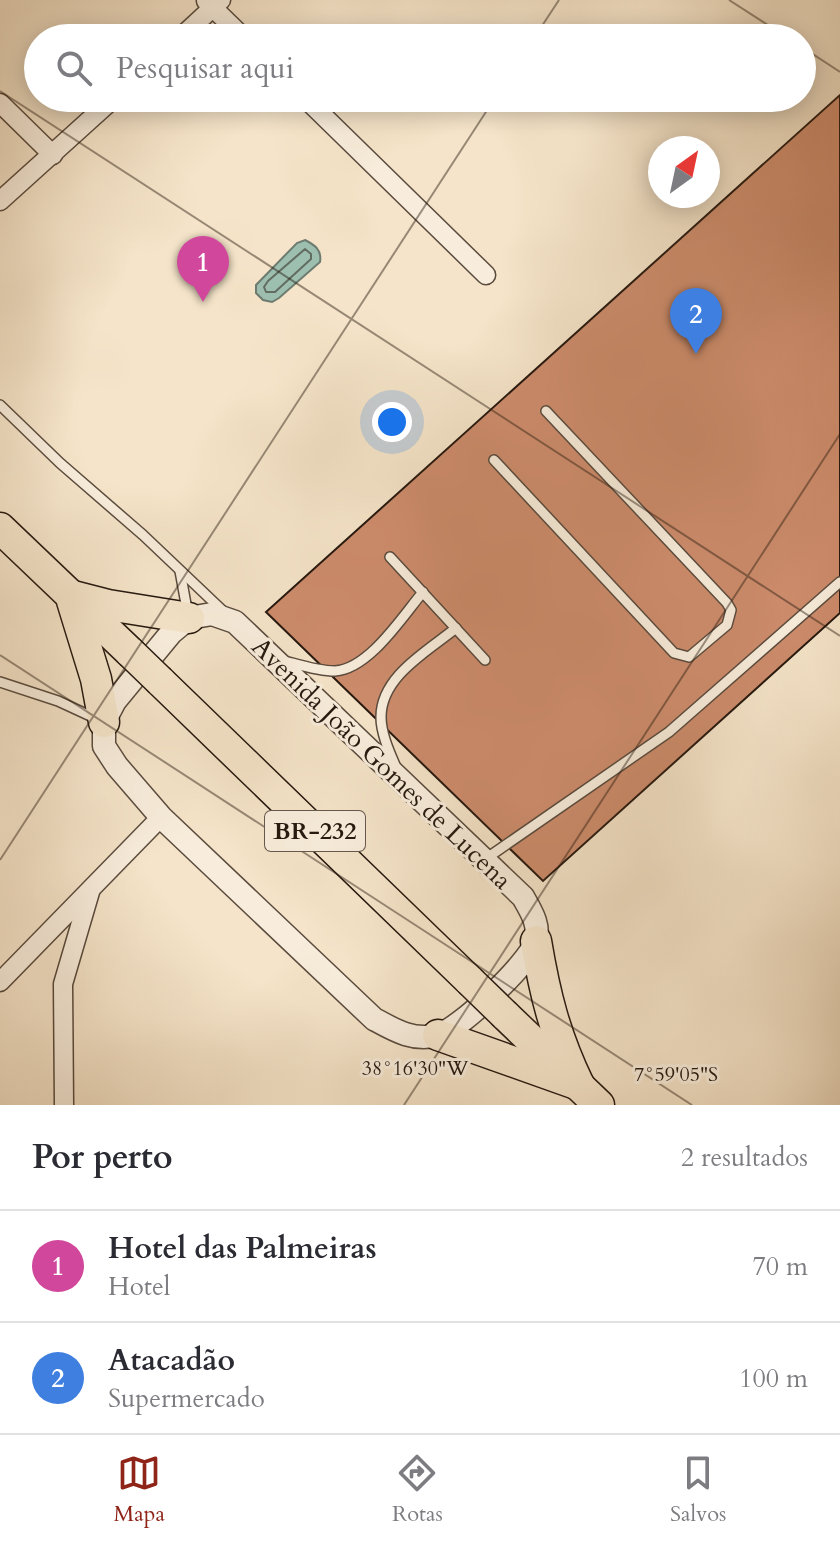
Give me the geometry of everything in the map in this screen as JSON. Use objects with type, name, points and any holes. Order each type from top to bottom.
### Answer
[{"type":"highway","name":"BR-232","points":[[0,528],[589,1095]]},
{"type":"highway","points":[[70,595],[108,605],[189,618]]},
{"type":"highway","points":[[70,595],[96,679],[104,722]]},
{"type":"highway","points":[[536,941],[545,993],[559,1043],[589,1095]]},
{"type":"highway","points":[[438,1035],[589,1095]]},
{"type":"street","points":[[193,24],[213,3],[232,24]]},
{"type":"street","points":[[0,103],[53,155]]},
{"type":"street","points":[[0,201],[99,112]]},
{"type":"street","points":[[319,112],[486,275]]},
{"type":"street","name":"Avenida João Gomes de Lucena","points":[[189,618],[212,614],[235,622],[523,897],[535,917],[536,941]]},
{"type":"street","points":[[189,618],[171,633],[115,701],[104,722],[104,746],[161,817],[374,1019],[404,1036],[438,1035],[467,1018],[524,962],[536,941]]},
{"type":"street","points":[[0,982],[161,817]]},
{"type":"street","points":[[64,1105],[63,984],[91,889]]},
{"type":"lane","points":[[0,405],[235,622]]},
{"type":"lane","points":[[494,460],[674,653],[689,657],[717,634],[731,618],[727,603],[546,411]]},
{"type":"lane","points":[[390,557],[485,660]]},
{"type":"lane","points":[[180,571],[189,618]]},
{"type":"lane","points":[[484,860],[669,732],[840,582]]},
{"type":"lane","points":[[273,659],[335,671],[354,667],[370,654],[423,592]]},
{"type":"lane","points":[[400,780],[385,740],[381,718],[384,698],[396,677],[456,628]]},
{"type":"lane","points":[[0,682],[58,701],[104,722]]},
{"type":"water","points":[[305,240],[317,248],[320,262],[279,298],[272,302],[263,300],[256,293],[256,285],[297,243]]},
{"type":"building","points":[[840,95],[840,613],[543,881],[266,612],[715,208],[720,208],[720,203]]},
{"type":"place","name":"Hotel das Palmeiras","points":[[203,302]]},
{"type":"place","name":"Atacadão","points":[[696,354]]}]
